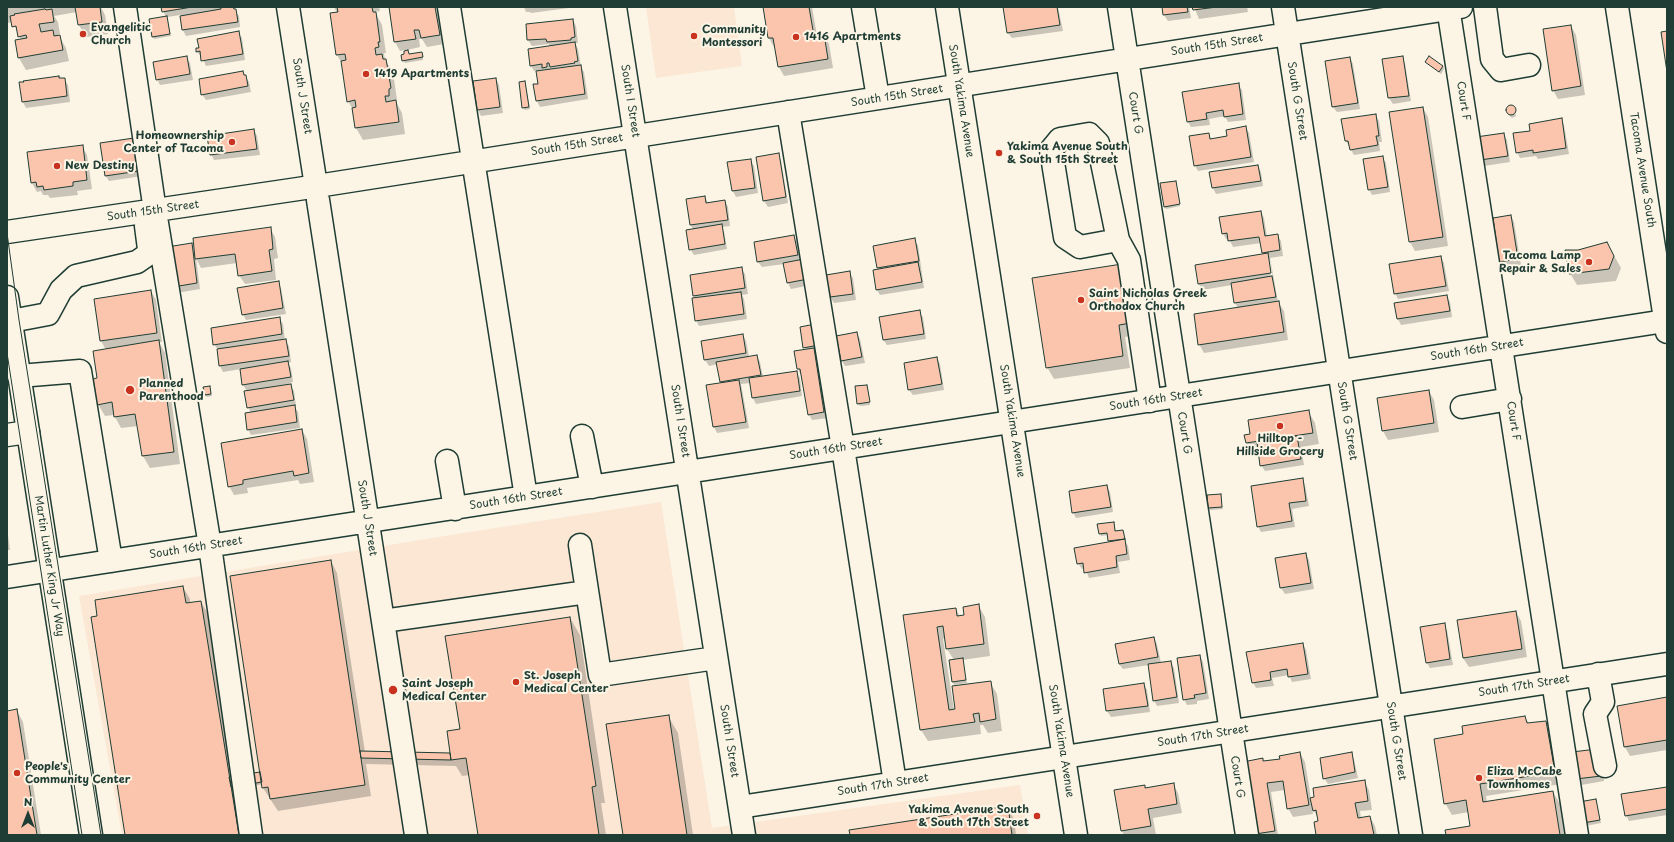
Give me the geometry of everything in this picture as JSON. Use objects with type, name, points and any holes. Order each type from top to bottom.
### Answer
[{"type":"street","points":[[125,7],[150,212],[210,546],[249,825]]},
{"type":"street","name":"South J Street","points":[[288,7],[416,835]]},
{"type":"street","points":[[449,7],[473,161],[496,255],[526,497]]},
{"type":"street","name":"South I Street","points":[[615,7],[744,835]]},
{"type":"street","points":[[863,7],[878,98]]},
{"type":"street","name":"South Yakima Avenue","points":[[947,7],[958,86],[1076,835]]},
{"type":"street","name":"Court G","points":[[1119,7],[1247,835]]},
{"type":"street","name":"South G Street","points":[[1283,7],[1411,835]]},
{"type":"street","points":[[1485,7],[1492,59],[1501,70],[1529,65]]},
{"type":"street","name":"Tacoma Avenue South","points":[[1617,7],[1666,327]]},
{"type":"street","name":"South 15th Street","points":[[7,232],[316,190],[473,161],[1453,8]]},
{"type":"street","name":"Court F","points":[[1453,8],[1501,347],[1577,835]]},
{"type":"street","points":[[788,112],[843,448],[895,783]]},
{"type":"street","points":[[1118,240],[1080,247],[1065,236],[1051,150],[1060,139],[1089,134],[1098,143],[1118,240],[1129,260],[1150,401]]},
{"type":"street","points":[[11,321],[48,314],[61,290],[76,276],[137,262],[147,255],[149,249],[150,212]]},
{"type":"street","name":"Martin Luther King Jr Way","points":[[7,297],[91,835]]},
{"type":"street","name":"South 16th Street","points":[[7,577],[1501,347],[1666,327]]},
{"type":"street","points":[[19,376],[80,371],[111,561]]},
{"type":"street","points":[[1462,407],[1510,399]]},
{"type":"street","points":[[7,435],[28,432]]},
{"type":"street","points":[[582,436],[592,487]]},
{"type":"street","points":[[447,461],[455,508]]},
{"type":"street","points":[[580,545],[600,675],[716,658]]},
{"type":"street","points":[[383,621],[587,592]]},
{"type":"street","name":"South 17th Street","points":[[740,807],[1667,664]]},
{"type":"street","points":[[1598,674],[1603,702],[1595,714],[1605,766]]},
{"type":"shaded area","name":"Community Montessori","points":[[646,7],[734,7],[742,66],[656,78]]},
{"type":"shaded area","name":"Saint Joseph Medical Center","points":[[661,502],[712,828],[1020,785],[1028,835],[122,835],[79,596]]},
{"type":"building","points":[[75,7],[100,7],[102,22],[78,25]]},
{"type":"building","points":[[161,7],[192,7],[162,12]]},
{"type":"building","points":[[221,7],[233,7],[236,9],[238,22],[182,30],[180,16],[221,9]]},
{"type":"building","name":"1419 Apartments","points":[[337,7],[372,7],[373,12],[376,12],[380,42],[378,42],[379,47],[375,48],[376,55],[382,54],[383,59],[386,59],[391,88],[389,89],[389,96],[385,96],[386,102],[396,100],[399,122],[355,128],[352,108],[356,107],[355,100],[347,102],[341,61],[346,60],[345,54],[336,55],[330,13],[338,12]]},
{"type":"building","points":[[389,7],[435,7],[440,35],[421,38],[419,30],[414,30],[416,39],[394,42]]},
{"type":"building","name":"1416 Apartments","points":[[763,7],[809,7],[814,36],[824,34],[828,59],[778,67],[773,38],[768,38]]},
{"type":"building","points":[[1003,7],[1057,7],[1060,25],[1007,33]]},
{"type":"building","points":[[1162,7],[1187,7],[1188,12],[1163,15]]},
{"type":"building","points":[[1192,7],[1217,7],[1193,10]]},
{"type":"building","points":[[52,9],[54,22],[39,24],[41,32],[53,30],[54,36],[60,35],[63,50],[18,58],[15,40],[27,38],[26,35],[18,37],[16,26],[12,27],[10,16]]},
{"type":"building","points":[[167,16],[170,34],[152,37],[149,19]]},
{"type":"building","points":[[573,19],[575,37],[571,38],[571,40],[547,42],[546,39],[527,40],[526,24]]},
{"type":"building","points":[[1571,25],[1581,86],[1552,91],[1543,29]]},
{"type":"building","points":[[239,31],[243,54],[201,61],[200,51],[196,52],[196,48],[199,48],[197,39]]},
{"type":"building","points":[[1667,31],[1667,72],[1661,32]]},
{"type":"building","points":[[575,42],[578,61],[574,62],[575,63],[550,67],[549,63],[547,63],[547,67],[542,68],[542,64],[530,66],[528,49]]},
{"type":"building","points":[[408,50],[409,54],[422,52],[423,57],[402,61],[401,55],[404,54],[404,51]]},
{"type":"building","points":[[187,56],[190,74],[156,80],[153,62]]},
{"type":"building","points":[[1403,56],[1409,96],[1388,98],[1382,59]]},
{"type":"building","points":[[1429,56],[1443,66],[1439,72],[1425,62]]},
{"type":"building","points":[[1350,57],[1358,103],[1332,107],[1325,61]]},
{"type":"building","points":[[581,65],[585,94],[536,101],[533,84],[538,84],[536,71]]},
{"type":"building","points":[[243,71],[244,75],[246,75],[248,86],[201,95],[199,79]]},
{"type":"building","points":[[59,76],[59,78],[65,78],[67,96],[22,102],[19,82]]},
{"type":"building","points":[[496,78],[500,107],[477,110],[473,81]]},
{"type":"building","points":[[525,81],[529,107],[522,108],[519,82]]},
{"type":"building","points":[[1239,83],[1243,114],[1224,117],[1223,110],[1206,113],[1207,119],[1187,122],[1182,92]]},
{"type":"building","points":[[1509,105],[1513,105],[1515,106],[1515,114],[1509,115],[1506,112],[1506,108]]},
{"type":"building","points":[[1423,107],[1443,237],[1409,242],[1389,112]]},
{"type":"building","points":[[1376,114],[1379,136],[1376,136],[1378,145],[1350,150],[1348,141],[1345,141],[1341,119]]},
{"type":"building","points":[[1562,118],[1566,148],[1533,153],[1533,150],[1516,153],[1513,133],[1530,131],[1529,124]]},
{"type":"building","points":[[1246,126],[1251,157],[1194,166],[1189,136],[1209,133],[1210,139],[1227,136],[1226,130]]},
{"type":"building","name":"Homeownership Center of Tacoma","points":[[254,129],[257,149],[210,155],[207,136]]},
{"type":"building","points":[[1504,133],[1508,156],[1480,160],[1476,137]]},
{"type":"building","points":[[134,138],[139,171],[105,176],[100,143]]},
{"type":"building","name":"New Destiny","points":[[83,145],[87,180],[73,182],[73,186],[44,190],[43,186],[37,187],[36,182],[31,183],[27,152]]},
{"type":"building","points":[[779,153],[786,197],[763,201],[756,157]]},
{"type":"building","points":[[1383,156],[1388,187],[1368,190],[1363,159]]},
{"type":"building","points":[[751,159],[755,188],[732,191],[727,162]]},
{"type":"building","points":[[1258,165],[1261,181],[1212,188],[1209,172]]},
{"type":"building","points":[[1176,181],[1180,204],[1164,207],[1160,183]]},
{"type":"building","points":[[705,196],[706,203],[725,200],[728,220],[690,225],[686,199]]},
{"type":"building","points":[[1261,211],[1265,236],[1278,234],[1280,250],[1262,253],[1259,237],[1228,241],[1227,233],[1222,234],[1219,217]]},
{"type":"building","points":[[1511,215],[1518,259],[1499,262],[1493,218]]},
{"type":"building","points":[[722,224],[725,244],[689,250],[686,230]]},
{"type":"building","points":[[271,227],[273,249],[269,250],[272,271],[238,276],[235,254],[195,259],[193,238]]},
{"type":"building","points":[[794,235],[798,255],[757,262],[754,242]]},
{"type":"building","points":[[915,238],[919,261],[877,268],[873,246]]},
{"type":"building","name":"Tacoma Lamp Repair & Sales","points":[[1607,242],[1614,256],[1609,269],[1569,274],[1565,250],[1578,250]]},
{"type":"building","points":[[192,243],[197,283],[173,287],[167,247]]},
{"type":"building","points":[[1268,253],[1271,273],[1198,284],[1195,265]]},
{"type":"building","points":[[1441,256],[1446,286],[1394,294],[1389,264]]},
{"type":"building","points":[[804,259],[808,279],[787,283],[783,263]]},
{"type":"building","points":[[918,262],[922,282],[876,290],[873,270]]},
{"type":"building","name":"Saint Nicholas Greek Orthodox Church","points":[[1122,264],[1131,323],[1119,325],[1123,356],[1046,368],[1032,278]]},
{"type":"building","points":[[742,267],[745,288],[693,296],[690,275]]},
{"type":"building","points":[[850,271],[853,294],[830,297],[826,275]]},
{"type":"building","points":[[1272,276],[1276,297],[1234,303],[1231,283]]},
{"type":"building","points":[[279,281],[283,308],[242,315],[237,288]]},
{"type":"building","points":[[151,290],[157,333],[100,341],[94,299]]},
{"type":"building","points":[[741,292],[744,314],[695,321],[692,298]]},
{"type":"building","points":[[1447,295],[1450,311],[1397,319],[1394,303]]},
{"type":"building","points":[[1279,301],[1284,332],[1198,345],[1194,314]]},
{"type":"building","points":[[920,310],[924,334],[883,340],[879,317]]},
{"type":"building","points":[[280,317],[282,334],[213,345],[211,328]]},
{"type":"building","points":[[815,324],[819,345],[803,348],[800,327]]},
{"type":"building","points":[[857,332],[862,357],[841,361],[836,336]]},
{"type":"building","points":[[743,334],[746,353],[704,360],[701,341]]},
{"type":"building","points":[[286,339],[289,356],[219,366],[217,349]]},
{"type":"building","name":"Planned Parenthood","points":[[159,340],[174,452],[142,456],[135,414],[114,417],[112,402],[97,405],[93,379],[97,378],[93,351]]},
{"type":"building","points":[[814,348],[824,412],[808,415],[800,369],[797,369],[794,351]]},
{"type":"building","points":[[757,355],[761,375],[720,382],[716,362]]},
{"type":"building","points":[[937,357],[942,384],[908,390],[904,363]]},
{"type":"building","points":[[288,361],[291,377],[242,385],[240,369]]},
{"type":"building","points":[[797,371],[800,391],[752,398],[749,378]]},
{"type":"building","points":[[739,380],[746,422],[713,427],[706,385]]},
{"type":"building","points":[[291,384],[294,400],[247,408],[244,391]]},
{"type":"building","points":[[867,385],[870,402],[857,404],[855,386]]},
{"type":"building","points":[[210,386],[211,394],[205,395],[203,387]]},
{"type":"building","points":[[1429,390],[1434,423],[1382,431],[1377,398]]},
{"type":"building","points":[[295,405],[297,422],[247,430],[245,413]]},
{"type":"building","name":"Hilltop - Hillside Grocery","points":[[1309,410],[1313,433],[1246,443],[1244,435],[1250,434],[1248,420]]},
{"type":"building","points":[[302,429],[309,473],[294,476],[293,471],[243,480],[243,484],[228,487],[221,443]]},
{"type":"building","points":[[1297,436],[1301,459],[1260,466],[1257,442]]},
{"type":"building","points":[[1303,478],[1306,501],[1289,503],[1292,521],[1257,527],[1251,486]]},
{"type":"building","points":[[1107,485],[1111,507],[1072,513],[1069,491]]},
{"type":"building","points":[[1221,494],[1222,507],[1208,508],[1207,495]]},
{"type":"building","points":[[1114,522],[1115,531],[1123,530],[1125,539],[1108,541],[1107,533],[1099,534],[1097,524]]},
{"type":"building","points":[[1125,539],[1127,554],[1116,556],[1117,567],[1084,573],[1083,563],[1077,564],[1074,548]]},
{"type":"building","points":[[1306,553],[1311,583],[1280,588],[1275,558]]},
{"type":"building","points":[[331,560],[365,785],[270,799],[268,787],[262,788],[230,576]]},
{"type":"building","points":[[183,586],[186,603],[201,601],[239,835],[125,835],[91,617],[97,616],[95,600]]},
{"type":"building","points":[[979,604],[984,644],[946,649],[943,626],[937,627],[949,710],[955,709],[952,686],[991,681],[996,719],[980,722],[979,713],[973,714],[975,722],[920,730],[903,615],[956,608],[957,616],[964,615],[963,607]]},
{"type":"building","points":[[1516,611],[1522,649],[1463,658],[1457,620]]},
{"type":"building","name":"St. Joseph Medical Center","points":[[570,617],[596,786],[592,787],[599,835],[478,835],[466,758],[451,760],[447,731],[460,729],[445,636]]},
{"type":"building","points":[[1445,623],[1450,659],[1426,663],[1420,627]]},
{"type":"building","points":[[1154,637],[1158,657],[1119,664],[1115,644]]},
{"type":"building","points":[[1303,643],[1308,674],[1288,677],[1287,669],[1270,672],[1271,680],[1252,683],[1246,652]]},
{"type":"building","points":[[1200,655],[1206,693],[1194,695],[1195,698],[1183,700],[1177,658]]},
{"type":"building","points":[[963,658],[966,680],[952,682],[949,660]]},
{"type":"building","points":[[1171,661],[1177,697],[1153,701],[1148,664]]},
{"type":"building","points":[[1144,683],[1148,706],[1106,711],[1103,689]]},
{"type":"building","points":[[1667,697],[1667,740],[1624,747],[1617,706]]},
{"type":"building","name":"People's Community Center","points":[[17,709],[37,835],[7,835],[7,711]]},
{"type":"building","name":"St. Joseph Medical Center","points":[[669,715],[687,835],[623,835],[606,724]]},
{"type":"building","name":"Eliza McCabe Townhomes","points":[[1525,716],[1527,723],[1546,721],[1555,772],[1480,784],[1483,802],[1553,791],[1560,835],[1446,835],[1445,830],[1470,826],[1466,800],[1444,804],[1434,739],[1463,734],[1462,726]]},
{"type":"building","points":[[1597,749],[1601,776],[1576,779],[1572,752]]},
{"type":"building","points":[[360,751],[450,753],[451,760],[361,758]]},
{"type":"building","points":[[1300,752],[1309,805],[1287,809],[1283,781],[1267,783],[1275,831],[1255,834],[1243,762],[1263,758],[1263,761],[1280,759],[1279,756]]},
{"type":"building","points":[[1352,752],[1355,772],[1323,779],[1320,758]]},
{"type":"building","points":[[260,772],[262,782],[231,787],[229,777]]},
{"type":"building","points":[[1365,780],[1368,801],[1355,803],[1358,818],[1370,816],[1374,835],[1316,835],[1314,822],[1318,821],[1316,810],[1313,811],[1310,798],[1314,797],[1313,788]]},
{"type":"building","points":[[1174,783],[1177,804],[1148,809],[1151,826],[1121,831],[1114,790],[1145,785],[1145,788]]},
{"type":"building","points":[[1667,787],[1667,809],[1625,816],[1621,794]]},
{"type":"building","points":[[1596,799],[1600,820],[1583,823],[1579,802]]},
{"type":"building","points":[[1008,806],[1012,835],[850,835],[849,830]]},
{"type":"tram line","points":[[7,233],[19,320],[101,835]]},
{"type":"tram line","points":[[7,353],[82,835]]},
{"type":"place","name":"Evangelitic Church","points":[[83,34]]},
{"type":"place","name":"Community Montessori","points":[[694,36]]},
{"type":"place","name":"1416 Apartments","points":[[796,37]]},
{"type":"place","name":"1419 Apartments","points":[[366,74]]},
{"type":"place","name":"Homeownership Center of Tacoma","points":[[232,142]]},
{"type":"place","name":"Yakima Avenue South & South 15th Street","points":[[999,153]]},
{"type":"place","name":"New Destiny","points":[[57,166]]},
{"type":"place","name":"Tacoma Lamp Repair & Sales","points":[[1589,262]]},
{"type":"place","name":"Saint Nicholas Greek Orthodox Church","points":[[1081,300]]},
{"type":"place","name":"Planned Parenthood","points":[[130,390]]},
{"type":"place","name":"Hilltop - Hillside Grocery","points":[[1280,426]]},
{"type":"place","name":"St. Joseph Medical Center","points":[[516,682]]},
{"type":"place","name":"Saint Joseph Medical Center","points":[[393,690]]},
{"type":"place","name":"People's Community Center","points":[[17,773]]},
{"type":"place","name":"Eliza McCabe Townhomes","points":[[1479,778]]},
{"type":"place","name":"Yakima Avenue South & South 17th Street","points":[[1037,816]]}]
